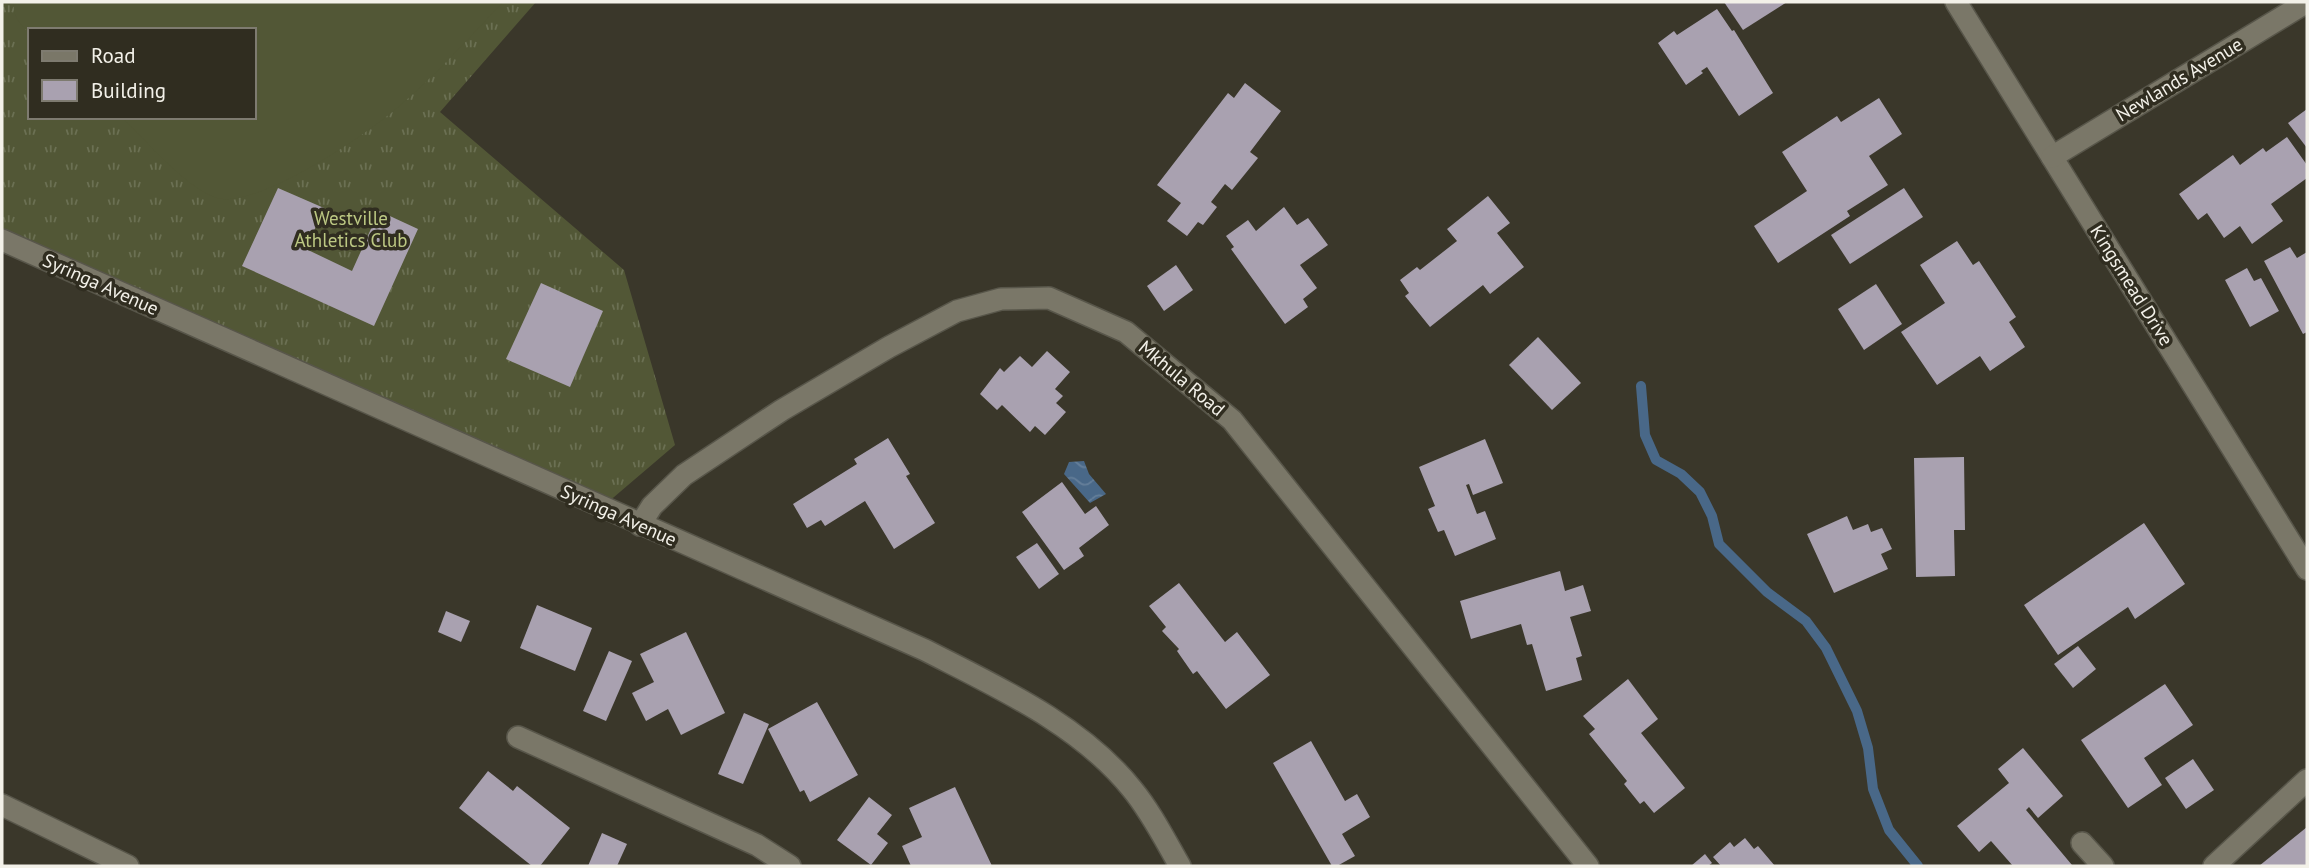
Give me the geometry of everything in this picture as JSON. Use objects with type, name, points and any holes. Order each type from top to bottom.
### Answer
[{"type":"street","name":"Kingsmead Drive","points":[[1956,2],[2307,569]]},
{"type":"street","name":"Newlands Avenue","points":[[2052,157],[2307,2]]},
{"type":"street","name":"Syringa Avenue","points":[[2,240],[925,650],[1013,694],[1088,747],[1132,789],[1180,866]]},
{"type":"street","name":"Mkhula Road","points":[[640,525],[652,506],[684,474],[782,410],[889,347],[957,311],[1001,299],[1049,298],[1126,332],[1232,420],[1588,866]]},
{"type":"street","points":[[519,737],[757,845],[790,866]]},
{"type":"street","points":[[2214,866],[2307,780]]},
{"type":"street","points":[[2,805],[128,866]]},
{"type":"street","points":[[2082,843],[2103,866]]},
{"type":"green space","name":"Westville Athletics Club","points":[[2,2],[536,2],[440,112],[624,270],[675,445],[607,503],[2,237]]},
{"type":"green space","points":[[14,2],[503,2],[411,96],[361,136],[280,183],[254,194],[232,199],[214,197],[202,191],[165,161],[123,119],[256,119],[256,28],[28,28],[28,32],[16,16]]},
{"type":"water","points":[[1084,461],[1089,474],[1106,494],[1090,503],[1064,474],[1069,462]]},
{"type":"building","points":[[1724,2],[1787,2],[1743,30]]},
{"type":"building","points":[[1717,9],[1732,31],[1734,30],[1773,93],[1739,116],[1707,67],[1686,85],[1658,43],[1674,31],[1677,35]]},
{"type":"building","points":[[1245,83],[1281,111],[1250,152],[1258,158],[1232,190],[1225,184],[1211,202],[1217,207],[1203,225],[1198,222],[1187,236],[1167,221],[1181,203],[1157,185],[1228,93],[1234,98]]},
{"type":"building","points":[[1879,98],[1902,134],[1869,156],[1888,185],[1847,211],[1850,216],[1778,263],[1754,226],[1807,191],[1782,152],[1837,116],[1841,122]]},
{"type":"building","points":[[2307,109],[2307,148],[2288,123]]},
{"type":"building","points":[[2287,137],[2307,165],[2307,178],[2271,204],[2283,221],[2252,244],[2240,226],[2224,238],[2207,213],[2198,220],[2179,194],[2233,155],[2240,165],[2263,148],[2266,152]]},
{"type":"building","points":[[278,188],[324,208],[306,249],[352,271],[379,211],[418,229],[374,326],[242,266]]},
{"type":"building","points":[[1904,188],[1923,217],[1850,264],[1831,235]]},
{"type":"building","points":[[1488,196],[1510,223],[1497,233],[1524,267],[1490,294],[1483,285],[1430,327],[1405,296],[1409,293],[1400,280],[1417,267],[1420,270],[1457,241],[1447,229]]},
{"type":"building","points":[[1284,207],[1297,225],[1308,218],[1328,245],[1300,265],[1317,288],[1303,299],[1308,307],[1285,324],[1231,249],[1234,247],[1226,236],[1248,220],[1256,231]]},
{"type":"building","points":[[1957,241],[1973,265],[1979,261],[2016,317],[2009,322],[2025,347],[1990,371],[1980,356],[1937,385],[1901,332],[1945,303],[1920,265]]},
{"type":"building","points":[[2290,247],[2297,258],[2307,252],[2307,332],[2303,334],[2264,261]]},
{"type":"building","points":[[1176,265],[1193,290],[1164,311],[1147,286]]},
{"type":"building","points":[[2247,268],[2254,281],[2261,278],[2279,311],[2250,327],[2225,280]]},
{"type":"building","points":[[541,283],[603,311],[570,387],[506,359]]},
{"type":"building","points":[[1876,284],[1902,324],[1864,350],[1838,309]]},
{"type":"building","points":[[1538,337],[1581,383],[1552,410],[1509,365]]},
{"type":"building","points":[[1047,351],[1070,372],[1055,389],[1063,396],[1056,403],[1066,412],[1045,435],[1035,426],[1030,432],[1002,405],[997,410],[980,394],[1000,368],[1004,372],[1020,356],[1032,367]]},
{"type":"building","points":[[888,438],[910,474],[906,476],[935,523],[894,549],[865,501],[825,526],[821,520],[807,528],[793,504],[857,464],[854,459]]},
{"type":"building","points":[[1485,439],[1503,483],[1473,495],[1469,484],[1466,485],[1477,514],[1485,511],[1496,539],[1455,556],[1444,530],[1438,532],[1428,509],[1435,506],[1419,467]]},
{"type":"building","points":[[1964,457],[1965,530],[1954,530],[1955,576],[1916,577],[1914,458]]},
{"type":"building","points":[[1062,482],[1085,514],[1096,506],[1109,525],[1079,548],[1084,556],[1064,570],[1022,512]]},
{"type":"building","points":[[1847,516],[1853,530],[1868,524],[1871,532],[1882,528],[1892,549],[1881,554],[1888,569],[1834,593],[1807,534]]},
{"type":"building","points":[[2144,523],[2185,584],[2135,619],[2128,607],[2058,655],[2024,605]]},
{"type":"building","points":[[1037,543],[1059,574],[1039,589],[1016,557]]},
{"type":"building","points":[[1560,571],[1565,591],[1583,585],[1591,611],[1570,617],[1582,656],[1576,658],[1582,680],[1546,691],[1532,644],[1527,645],[1521,624],[1471,639],[1460,601]]},
{"type":"building","points":[[1179,583],[1225,642],[1237,632],[1270,675],[1226,709],[1197,671],[1193,674],[1177,651],[1179,649],[1162,631],[1166,627],[1149,606]]},
{"type":"building","points":[[537,605],[592,628],[575,671],[520,648]]},
{"type":"building","points":[[446,611],[470,621],[461,642],[438,632]]},
{"type":"building","points":[[686,632],[725,713],[681,735],[668,709],[646,721],[632,693],[654,682],[640,654]]},
{"type":"building","points":[[2078,646],[2096,669],[2073,688],[2054,664]]},
{"type":"building","points":[[609,651],[632,661],[606,721],[583,711]]},
{"type":"building","points":[[1628,679],[1658,719],[1641,733],[1685,788],[1654,813],[1644,801],[1640,804],[1624,784],[1627,781],[1589,734],[1595,729],[1583,716]]},
{"type":"building","points":[[2165,684],[2193,725],[2144,758],[2162,785],[2128,808],[2081,740]]},
{"type":"building","points":[[817,702],[858,775],[810,802],[804,790],[800,792],[768,729]]},
{"type":"building","points":[[744,713],[769,724],[743,784],[718,774]]},
{"type":"building","points":[[1311,741],[1345,801],[1357,794],[1370,817],[1342,834],[1355,856],[1337,866],[1332,866],[1273,763]]},
{"type":"building","points":[[2023,748],[2063,796],[2038,818],[2029,807],[2026,810],[2072,865],[2070,866],[2013,866],[1991,841],[1979,852],[1957,826],[2009,783],[1998,769]]},
{"type":"building","points":[[2193,759],[2214,790],[2186,809],[2165,778]]},
{"type":"building","points":[[488,771],[513,791],[517,786],[570,828],[540,866],[532,866],[459,808]]},
{"type":"building","points":[[955,787],[992,866],[911,866],[902,846],[922,837],[909,808]]},
{"type":"building","points":[[869,797],[892,815],[877,834],[888,843],[871,865],[837,840]]},
{"type":"building","points":[[2307,827],[2307,866],[2259,866]]},
{"type":"building","points":[[602,833],[627,844],[617,866],[588,866]]},
{"type":"building","points":[[1745,838],[1754,849],[1758,846],[1775,866],[1721,866],[1713,857],[1730,842],[1734,847]]},
{"type":"building","points":[[1705,854],[1712,863],[1708,866],[1691,866]]},
{"type":"waterway","points":[[1641,386],[1645,435],[1656,460],[1681,474],[1700,492],[1712,516],[1719,544],[1767,592],[1806,621],[1826,648],[1857,711],[1868,748],[1873,789],[1889,830],[1918,866]]}]
